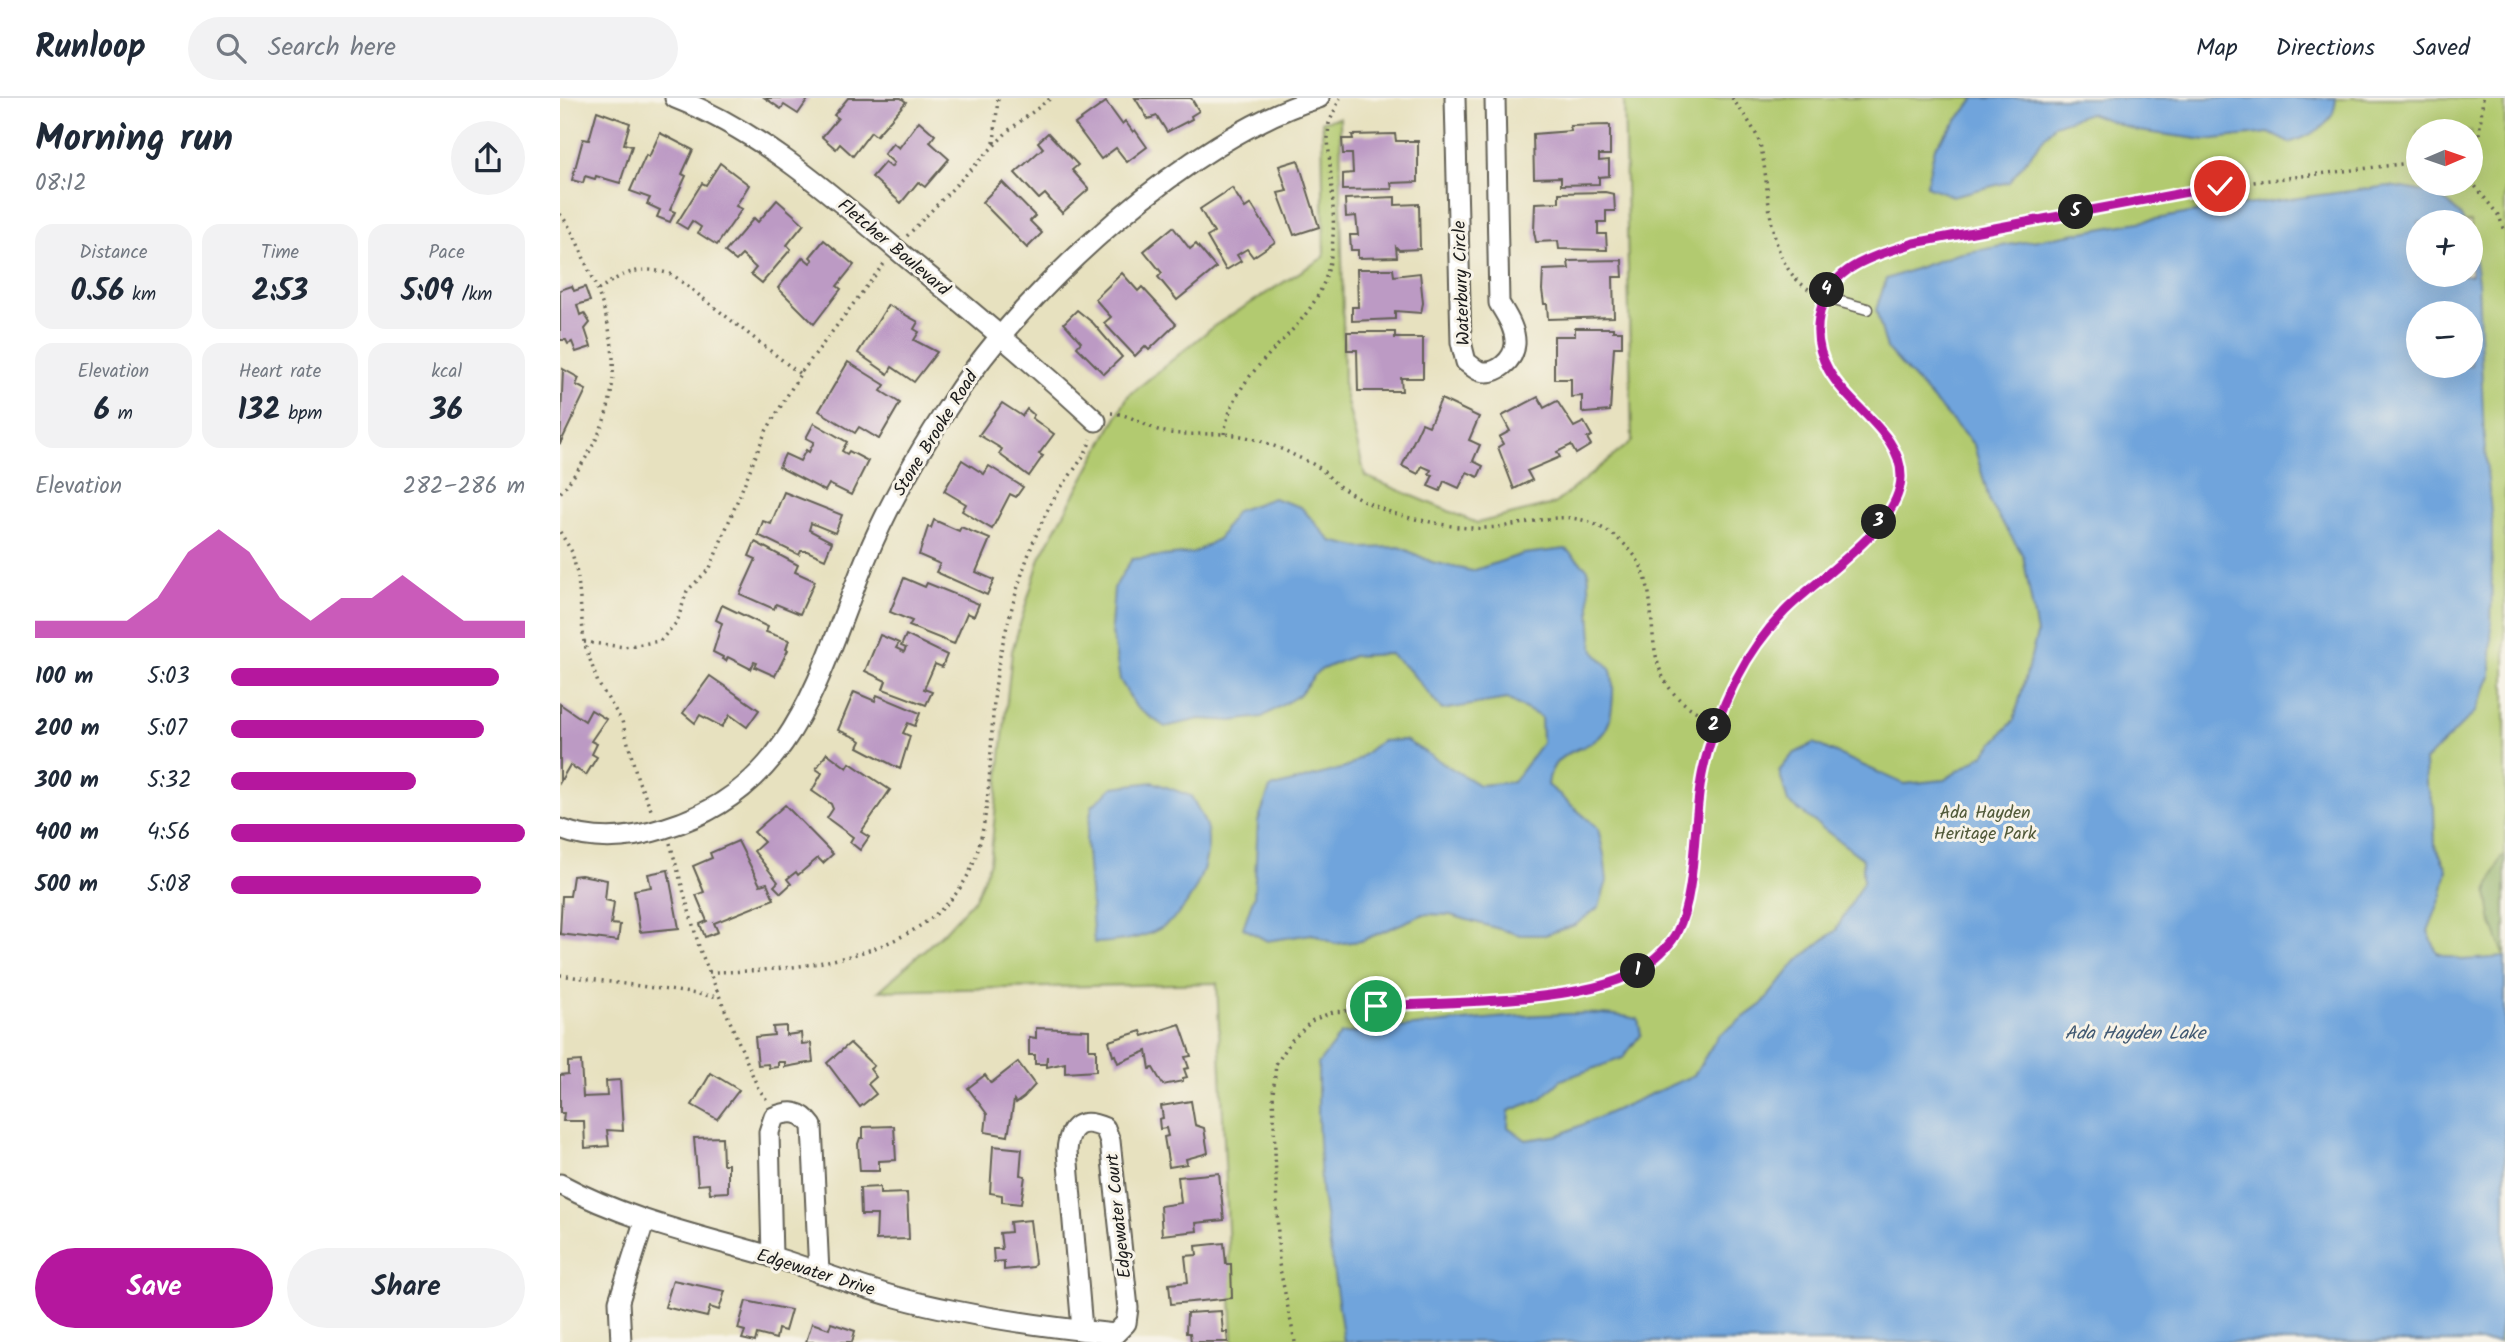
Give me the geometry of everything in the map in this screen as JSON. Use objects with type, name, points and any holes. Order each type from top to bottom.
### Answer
[{"type":"street","name":"Fletcher Boulevard","points":[[675,98],[739,129],[787,160],[1000,335],[1096,421]]},
{"type":"street","name":"Stone Brooke Road","points":[[560,829],[592,837],[618,838],[645,834],[698,817],[726,802],[752,781],[781,750],[811,701],[868,554],[906,474],[955,396],[1000,335],[1055,276],[1163,183],[1217,146],[1270,118],[1319,98]]},
{"type":"street","name":"Waterbury Circle","points":[[1455,98],[1461,342],[1466,362],[1480,371],[1495,371],[1509,361],[1515,345],[1511,323],[1499,303],[1495,98]]},
{"type":"street","points":[[772,1257],[769,1132],[774,1117],[790,1111],[805,1116],[813,1126],[818,1273]]},
{"type":"street","name":"Edgewater Court","points":[[1092,1122],[1105,1128],[1111,1141],[1128,1308],[1126,1323],[1115,1334],[1082,1329],[1067,1151],[1069,1134],[1077,1126],[1092,1122]]},
{"type":"street","name":"Edgewater Drive","points":[[560,1184],[602,1207],[644,1222],[772,1257],[898,1297],[1082,1329]]},
{"type":"street","points":[[621,1342],[619,1301],[644,1222]]},
{"type":"lane","points":[[1823,297],[1867,309]]},
{"type":"path","points":[[994,145],[998,98]]},
{"type":"path","points":[[584,642],[624,647],[660,641],[677,622],[687,590],[710,568],[760,446],[800,374],[895,248],[994,145],[1051,98]]},
{"type":"path","points":[[1224,434],[1228,411],[1241,384],[1313,303],[1328,271],[1332,228],[1328,137],[1329,123],[1340,98]]},
{"type":"path","points":[[1732,98],[1759,140],[1771,219],[1787,265],[1799,284],[1823,297]]},
{"type":"path","points":[[2480,119],[2483,98]]},
{"type":"path","points":[[1295,1342],[1279,1264],[1273,1094],[1276,1064],[1292,1040],[1313,1020],[1333,1012],[1570,992],[1602,986],[1627,978],[1643,968],[1677,933],[1687,901],[1694,820],[1716,721],[1739,673],[1786,610],[1854,552],[1895,503],[1901,477],[1895,451],[1839,388],[1827,369],[1818,323],[1823,297],[1838,275],[1875,256],[1914,243],[2220,186],[2406,163]]},
{"type":"path","points":[[2483,196],[2499,216],[2505,232]]},
{"type":"path","points":[[560,214],[576,236],[598,290],[612,333],[613,370],[604,428],[585,463],[560,493]]},
{"type":"path","points":[[598,290],[632,270],[657,269],[673,275],[800,374]]},
{"type":"path","points":[[709,972],[757,972],[807,966],[847,958],[887,944],[944,908],[970,873],[978,851],[985,810],[994,692],[1020,579],[1052,501],[1089,445],[1096,421],[1108,413],[1121,414],[1162,431],[1189,435],[1224,434],[1265,442],[1319,468],[1339,487],[1368,504],[1399,515],[1456,527],[1483,528],[1553,516],[1580,519],[1605,529],[1626,546],[1641,567],[1648,594],[1653,652],[1663,677],[1677,699],[1694,713],[1716,721]]},
{"type":"path","points":[[560,975],[719,997]]},
{"type":"green space","name":"Ada Hayden Heritage Park","points":[[1624,98],[2505,98],[2505,1342],[1233,1342],[1217,983],[879,991],[945,931],[976,897],[990,862],[1012,651],[1040,558],[1128,396],[1214,326],[1324,257],[1322,121],[1340,118],[1344,389],[1365,476],[1477,523],[1554,504],[1632,441]]},
{"type":"green space","points":[[2505,856],[2505,957],[2492,923],[2487,892],[2501,857]]},
{"type":"water","points":[[1975,98],[2336,98],[2331,116],[2321,128],[2289,143],[2269,133],[2205,140],[2138,131],[2089,113],[2054,125],[2009,182],[1952,196],[1926,186],[1935,147]]},
{"type":"water","name":"Ada Hayden Lake","points":[[2388,186],[2406,188],[2406,196],[2434,196],[2455,210],[2406,210],[2406,287],[2478,287],[2479,301],[2406,301],[2406,378],[2482,378],[2492,523],[2491,676],[2476,711],[2425,761],[2426,784],[2434,807],[2435,845],[2447,869],[2442,895],[2428,931],[2437,953],[2461,960],[2505,957],[2505,1295],[2498,1342],[1344,1342],[1321,1188],[1318,1119],[1318,1064],[1341,1034],[1553,1014],[1596,1014],[1638,1019],[1641,1034],[1623,1058],[1561,1080],[1541,1099],[1509,1111],[1508,1127],[1526,1140],[1559,1135],[1694,1075],[1718,1036],[1762,1004],[1797,961],[1836,930],[1863,882],[1863,859],[1788,802],[1779,771],[1793,754],[1814,743],[1904,784],[1944,780],[1983,755],[2014,720],[2037,634],[2023,555],[1990,503],[1974,445],[1887,349],[1876,310],[1886,279],[1957,254],[2207,210]]},
{"type":"water","points":[[1273,498],[1301,507],[1331,541],[1362,548],[1400,547],[1432,562],[1472,571],[1523,554],[1566,549],[1588,569],[1593,645],[1595,653],[1610,668],[1612,677],[1613,700],[1610,717],[1606,729],[1599,737],[1556,762],[1548,785],[1598,828],[1607,881],[1599,907],[1575,925],[1545,935],[1520,935],[1450,915],[1424,914],[1361,941],[1335,944],[1312,934],[1267,941],[1243,928],[1254,896],[1258,821],[1270,788],[1348,767],[1381,741],[1405,740],[1479,785],[1513,782],[1542,743],[1541,717],[1507,699],[1442,710],[1410,671],[1390,654],[1353,656],[1318,671],[1299,695],[1262,717],[1232,721],[1200,719],[1165,727],[1136,707],[1120,680],[1111,627],[1114,588],[1132,559],[1194,553],[1219,538],[1236,511]]},
{"type":"water","points":[[1153,782],[1191,796],[1208,836],[1202,873],[1182,909],[1159,929],[1130,939],[1094,943],[1086,839],[1092,806],[1113,787]]},
{"type":"building","points":[[765,98],[809,98],[798,114],[784,105],[781,109]]},
{"type":"building","points":[[848,98],[901,98],[906,102],[876,136],[871,132],[853,156],[840,144],[836,149],[822,137],[838,118],[834,115]]},
{"type":"building","points":[[1135,98],[1191,98],[1199,111],[1191,116],[1192,119],[1167,132],[1157,116],[1148,119]]},
{"type":"building","points":[[1106,102],[1122,124],[1125,121],[1133,132],[1135,130],[1147,147],[1127,162],[1116,148],[1101,159],[1075,124]]},
{"type":"building","points":[[597,111],[630,123],[624,144],[632,146],[620,183],[596,176],[595,179],[585,176],[583,183],[572,180],[583,139],[589,140]]},
{"type":"building","points":[[919,121],[935,135],[930,142],[949,159],[925,187],[918,182],[901,203],[872,177],[885,162],[891,167],[894,163],[884,154],[893,143],[899,148]]},
{"type":"building","points":[[1610,125],[1610,155],[1599,155],[1599,161],[1609,160],[1609,176],[1599,177],[1599,184],[1561,185],[1561,177],[1534,178],[1533,134],[1571,131],[1570,126]]},
{"type":"building","points":[[660,133],[693,150],[682,174],[686,176],[670,210],[675,212],[670,222],[657,217],[660,210],[647,204],[650,198],[630,191],[646,155],[649,157]]},
{"type":"building","points":[[1048,133],[1078,165],[1072,170],[1089,189],[1062,213],[1045,194],[1039,199],[1015,173],[1043,148],[1038,142]]},
{"type":"building","points":[[1395,134],[1396,141],[1418,141],[1418,182],[1391,183],[1392,189],[1343,190],[1343,174],[1353,173],[1352,154],[1343,154],[1342,139],[1353,139],[1352,135]]},
{"type":"building","points":[[1298,160],[1319,227],[1294,235],[1278,193],[1287,191],[1279,166]]},
{"type":"building","points":[[720,163],[749,185],[736,206],[742,209],[717,245],[698,233],[701,227],[692,221],[687,229],[677,223],[702,183],[706,185]]},
{"type":"building","points":[[1002,182],[1035,216],[1030,221],[1042,233],[1027,248],[982,202]]},
{"type":"building","points":[[1232,188],[1245,208],[1251,204],[1275,242],[1253,257],[1247,249],[1237,255],[1241,261],[1226,270],[1207,237],[1214,233],[1200,209]]},
{"type":"building","points":[[1559,193],[1614,194],[1615,211],[1606,211],[1606,222],[1598,222],[1598,234],[1606,234],[1607,250],[1559,249],[1558,241],[1536,242],[1535,203],[1559,202]]},
{"type":"building","points":[[1395,197],[1395,205],[1419,204],[1420,249],[1399,250],[1396,247],[1397,257],[1358,258],[1358,250],[1351,250],[1350,235],[1358,235],[1356,216],[1346,217],[1345,199]]},
{"type":"building","points":[[777,200],[804,224],[787,245],[791,249],[762,283],[751,274],[756,268],[742,255],[736,261],[725,252],[754,218],[758,222]]},
{"type":"building","points":[[1173,227],[1190,249],[1196,244],[1216,268],[1177,300],[1158,277],[1162,273],[1144,251]]},
{"type":"building","points":[[824,240],[854,265],[837,286],[841,289],[814,324],[778,288],[803,257],[810,263],[813,260],[810,257]]},
{"type":"building","points":[[1622,260],[1623,277],[1613,277],[1614,317],[1548,319],[1542,290],[1543,270],[1569,269],[1568,261]]},
{"type":"building","points":[[1357,269],[1393,269],[1394,276],[1420,273],[1423,303],[1421,313],[1395,311],[1395,319],[1352,321],[1352,307],[1358,307]]},
{"type":"building","points":[[1122,273],[1138,291],[1142,287],[1176,324],[1149,350],[1145,346],[1135,356],[1104,323],[1111,317],[1095,299]]},
{"type":"building","points":[[572,286],[574,291],[585,287],[590,301],[577,305],[580,315],[584,313],[590,323],[585,329],[591,347],[576,352],[572,342],[568,344],[566,340],[560,340],[560,290]]},
{"type":"building","points":[[888,305],[918,322],[914,329],[919,332],[914,340],[937,352],[914,382],[892,367],[888,374],[858,353]]},
{"type":"building","points":[[1077,310],[1093,323],[1122,357],[1104,374],[1077,347],[1081,342],[1064,323]]},
{"type":"building","points":[[1575,328],[1613,328],[1613,331],[1622,331],[1622,347],[1614,347],[1610,411],[1585,413],[1582,411],[1582,396],[1571,397],[1571,379],[1554,379],[1554,336],[1575,336]]},
{"type":"building","points":[[1347,332],[1395,332],[1395,338],[1423,338],[1423,378],[1401,378],[1402,391],[1358,391],[1357,350],[1347,350]]},
{"type":"building","points":[[848,362],[885,385],[881,391],[900,403],[879,439],[859,427],[855,433],[819,411]]},
{"type":"building","points":[[563,369],[579,378],[576,385],[586,390],[560,444]]},
{"type":"building","points":[[1538,397],[1544,408],[1557,401],[1574,427],[1584,422],[1592,436],[1587,438],[1591,445],[1576,454],[1571,445],[1557,452],[1560,457],[1527,471],[1532,480],[1514,489],[1498,447],[1503,444],[1499,437],[1510,431],[1502,416]]},
{"type":"building","points":[[1441,399],[1479,417],[1469,440],[1480,445],[1473,461],[1483,466],[1478,477],[1467,472],[1459,488],[1444,481],[1440,491],[1428,486],[1433,475],[1429,474],[1431,470],[1422,466],[1418,474],[1402,466],[1422,423],[1429,426]]},
{"type":"building","points":[[1002,403],[1022,416],[1027,409],[1034,415],[1032,418],[1054,434],[1039,454],[1043,456],[1029,476],[999,454],[1002,449],[979,435]]},
{"type":"building","points":[[814,423],[847,442],[842,451],[847,454],[849,451],[868,461],[851,495],[829,484],[825,491],[779,467],[785,454],[800,461],[806,450],[809,452],[814,442],[806,438]]},
{"type":"building","points":[[962,460],[984,474],[989,466],[1023,487],[1016,497],[1010,494],[992,529],[962,511],[966,504],[944,491]]},
{"type":"building","points":[[784,492],[842,515],[835,533],[811,523],[809,530],[832,542],[825,559],[807,551],[801,551],[799,555],[758,535],[763,521],[771,524]]},
{"type":"building","points":[[934,520],[959,531],[961,527],[990,539],[976,572],[994,580],[987,595],[936,572],[940,564],[919,555],[928,527],[931,528]]},
{"type":"building","points":[[755,542],[798,565],[795,572],[815,581],[800,614],[776,604],[774,609],[740,594],[756,559],[749,556]]},
{"type":"building","points":[[904,578],[925,587],[927,583],[979,604],[974,616],[967,613],[954,644],[909,626],[912,621],[890,612]]},
{"type":"building","points":[[722,605],[768,627],[766,632],[789,640],[788,650],[775,676],[755,667],[757,663],[754,662],[751,669],[728,657],[726,661],[713,652],[722,623],[716,620]]},
{"type":"building","points":[[880,635],[899,643],[896,648],[904,652],[906,648],[901,646],[906,635],[947,655],[942,667],[935,664],[924,689],[932,692],[926,705],[883,689],[886,681],[865,671]]},
{"type":"building","points":[[710,676],[759,710],[747,727],[730,715],[722,727],[700,715],[695,723],[683,713]]},
{"type":"building","points":[[854,692],[875,701],[877,695],[920,713],[915,726],[908,723],[903,733],[910,736],[900,769],[858,747],[861,741],[838,730]]},
{"type":"building","points":[[560,704],[585,721],[591,710],[606,719],[591,741],[597,744],[592,754],[597,757],[586,775],[570,765],[560,782]]},
{"type":"building","points":[[827,753],[847,768],[850,763],[890,790],[861,832],[869,837],[860,850],[850,842],[853,837],[827,818],[833,809],[831,804],[812,791],[822,773],[816,769]]},
{"type":"building","points":[[785,805],[833,854],[823,863],[818,858],[798,875],[796,872],[787,879],[791,884],[781,893],[774,886],[778,882],[754,851],[764,842],[754,832]]},
{"type":"building","points":[[738,841],[760,885],[767,883],[774,899],[714,923],[718,932],[705,937],[700,924],[707,921],[696,895],[704,892],[693,866],[712,858],[710,853]]},
{"type":"building","points":[[668,870],[679,928],[640,932],[634,890],[651,887],[648,874]]},
{"type":"building","points":[[573,876],[607,880],[605,900],[614,902],[611,924],[620,925],[618,941],[560,934],[562,896],[570,896]]},
{"type":"building","points":[[1180,1024],[1191,1056],[1185,1057],[1189,1068],[1184,1069],[1187,1077],[1183,1078],[1183,1081],[1163,1085],[1153,1068],[1150,1069],[1147,1051],[1118,1063],[1115,1055],[1113,1056],[1109,1041],[1141,1031],[1143,1036]]},
{"type":"building","points":[[786,1026],[786,1035],[801,1033],[802,1044],[811,1043],[813,1062],[785,1067],[785,1062],[778,1062],[778,1067],[769,1068],[768,1064],[758,1065],[755,1037],[774,1035],[773,1027]]},
{"type":"building","points":[[1036,1028],[1089,1030],[1089,1049],[1096,1049],[1096,1071],[1065,1073],[1065,1063],[1047,1067],[1047,1056],[1046,1064],[1035,1064],[1035,1055],[1029,1055],[1029,1037],[1036,1038]]},
{"type":"building","points":[[850,1043],[874,1066],[870,1069],[876,1077],[868,1084],[876,1094],[860,1107],[827,1063]]},
{"type":"building","points":[[581,1061],[583,1097],[607,1096],[606,1081],[620,1080],[623,1131],[607,1130],[609,1146],[585,1148],[584,1121],[563,1121],[564,1113],[560,1113],[560,1075],[568,1074],[568,1062]]},
{"type":"building","points":[[1018,1062],[1035,1085],[1016,1103],[1014,1100],[1008,1136],[985,1132],[987,1114],[968,1088],[985,1075],[991,1083]]},
{"type":"building","points":[[711,1073],[739,1090],[717,1119],[692,1105]]},
{"type":"building","points":[[1191,1101],[1195,1125],[1204,1128],[1208,1153],[1186,1159],[1187,1164],[1169,1167],[1164,1137],[1168,1136],[1166,1128],[1160,1129],[1159,1119],[1163,1118],[1161,1106]]},
{"type":"building","points":[[894,1126],[896,1160],[879,1161],[879,1171],[860,1171],[858,1144],[860,1138],[863,1138],[863,1127]]},
{"type":"building","points":[[722,1137],[723,1164],[728,1164],[728,1192],[710,1193],[709,1184],[698,1185],[694,1138]]},
{"type":"building","points":[[993,1146],[1022,1149],[1020,1175],[1025,1176],[1021,1204],[1002,1202],[1002,1195],[990,1193]]},
{"type":"building","points":[[1219,1173],[1224,1220],[1196,1223],[1197,1231],[1162,1235],[1160,1206],[1181,1203],[1178,1177]]},
{"type":"building","points":[[880,1187],[880,1194],[907,1193],[909,1239],[876,1240],[877,1215],[861,1215],[860,1188]]},
{"type":"building","points":[[1030,1220],[1035,1263],[1033,1267],[1004,1270],[1004,1261],[994,1262],[993,1249],[1002,1249],[1000,1233],[1011,1232],[1010,1222]]},
{"type":"building","points":[[1224,1243],[1226,1264],[1231,1264],[1232,1298],[1171,1304],[1169,1284],[1188,1282],[1185,1256],[1197,1255],[1196,1246]]},
{"type":"building","points":[[673,1280],[725,1291],[719,1310],[710,1307],[707,1317],[665,1307]]},
{"type":"building","points":[[746,1301],[791,1310],[785,1331],[778,1329],[776,1339],[757,1334],[755,1342],[742,1339],[745,1331],[738,1329]]},
{"type":"building","points":[[1221,1311],[1223,1332],[1227,1332],[1228,1342],[1191,1342],[1190,1333],[1186,1333],[1187,1313]]},
{"type":"building","points":[[812,1323],[829,1329],[831,1323],[855,1331],[852,1342],[806,1342]]},
{"type":"route","points":[[1376,1006],[1570,992],[1602,986],[1627,978],[1643,968],[1677,933],[1687,901],[1694,820],[1702,772],[1716,721],[1739,673],[1786,610],[1854,552],[1895,503],[1901,477],[1895,451],[1839,388],[1827,369],[1821,346],[1818,323],[1823,297],[1838,275],[1875,256],[1914,243],[2220,186]]}]
